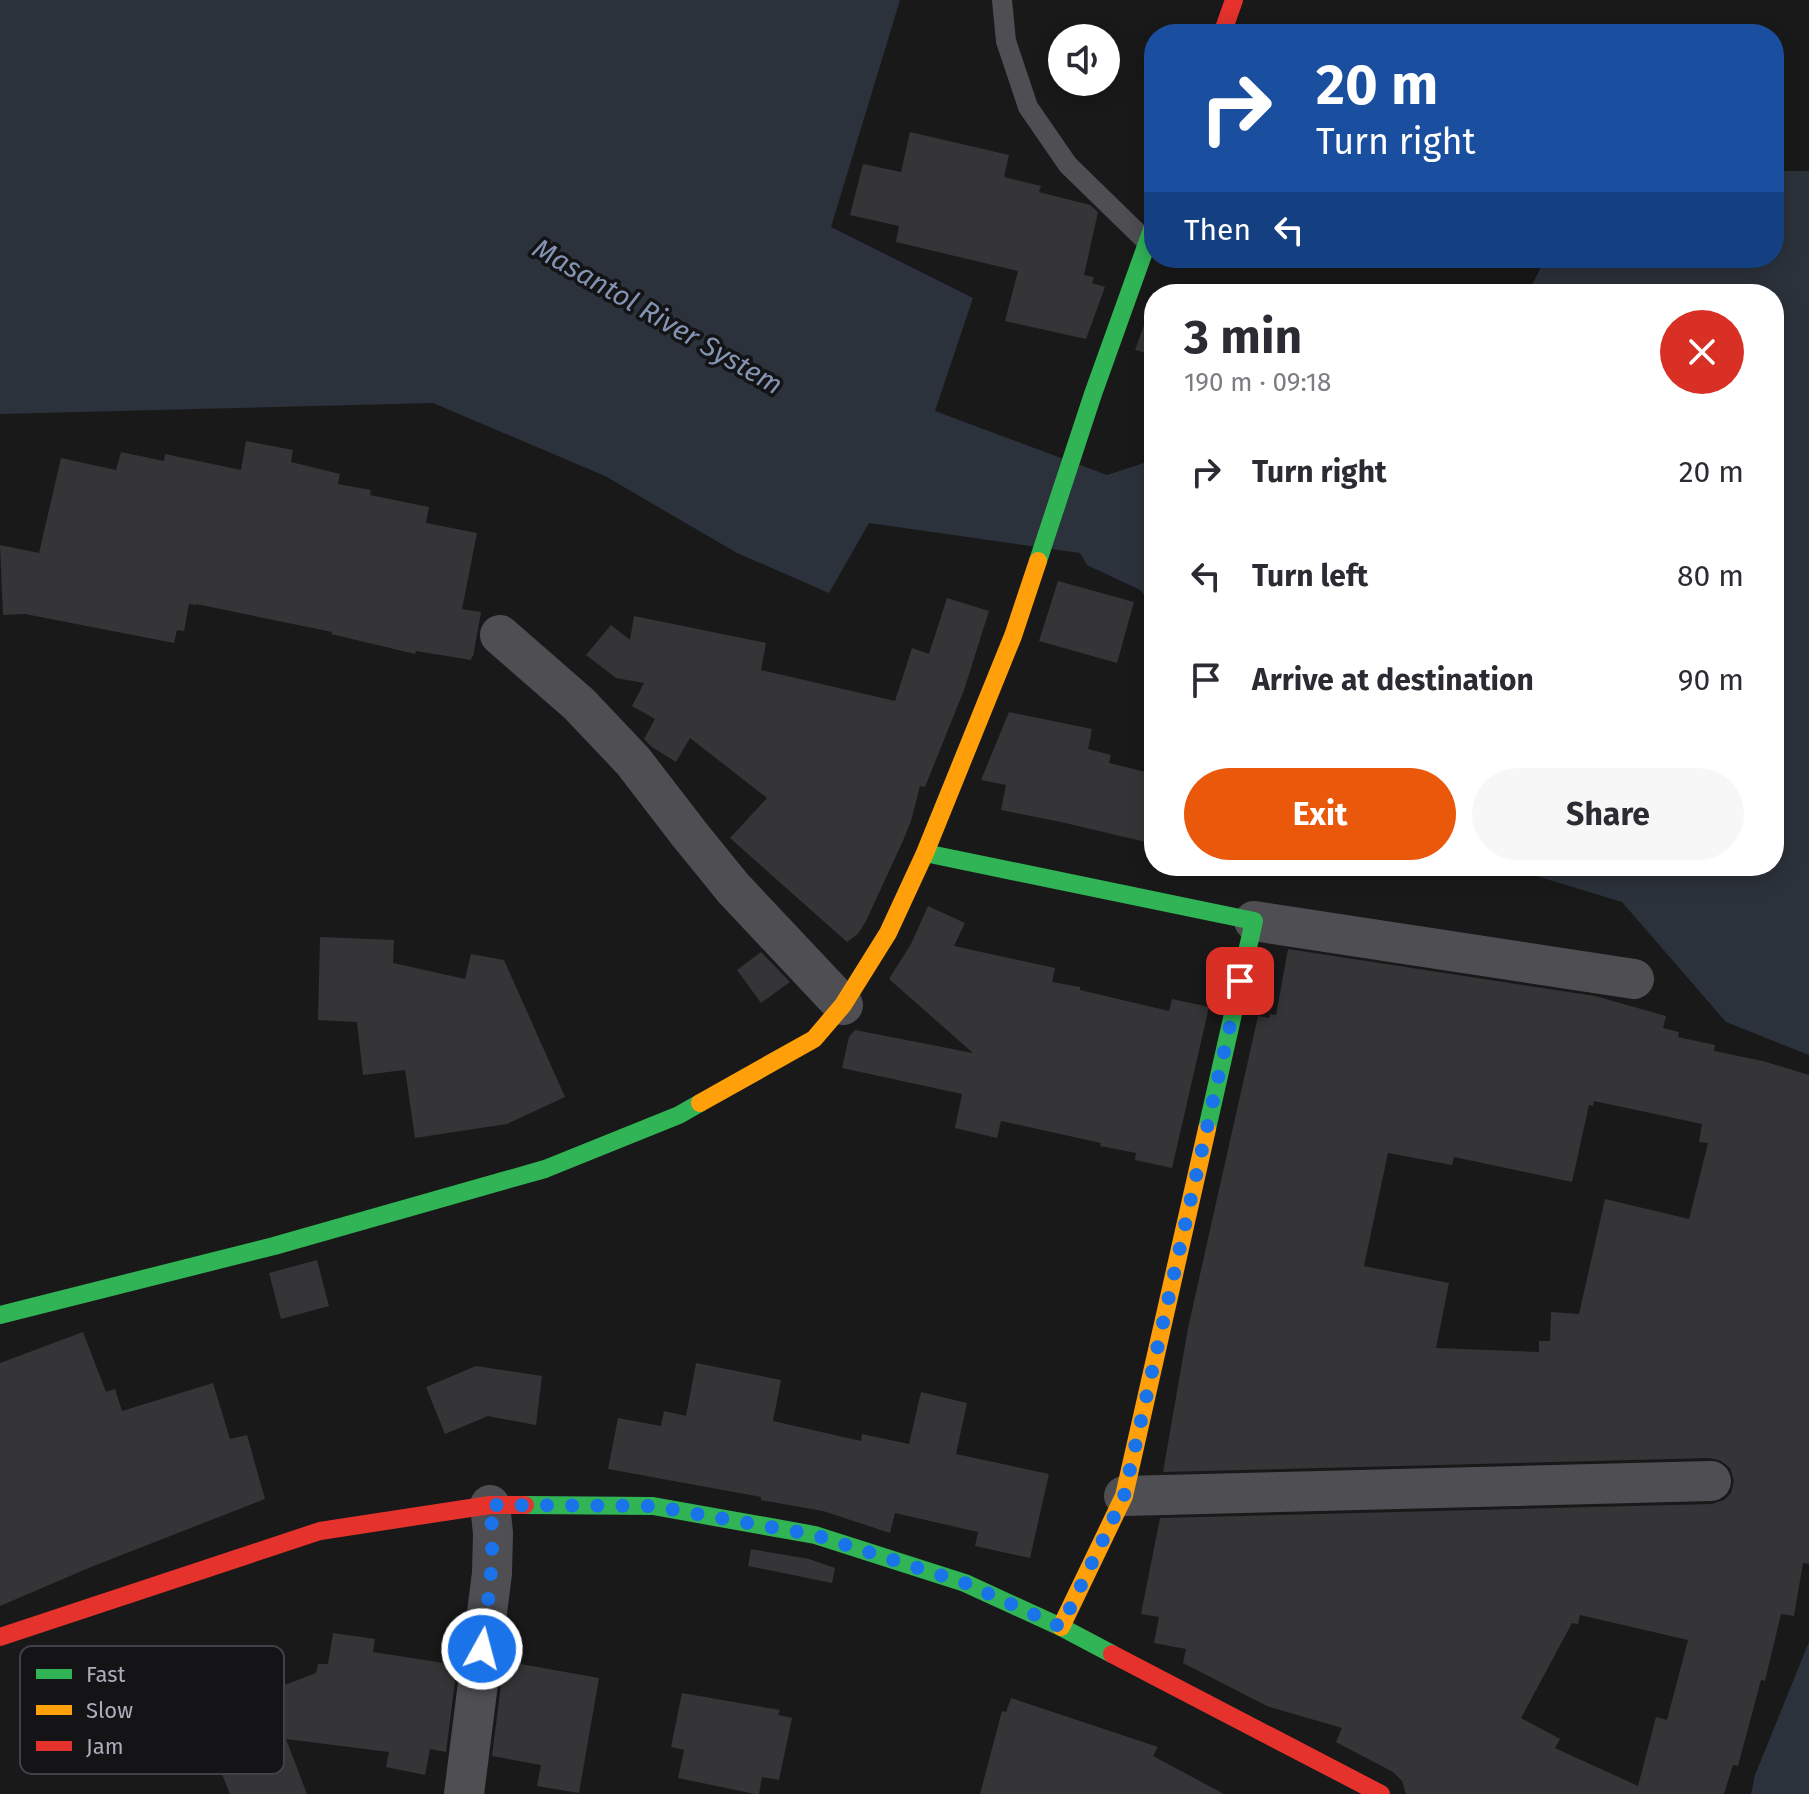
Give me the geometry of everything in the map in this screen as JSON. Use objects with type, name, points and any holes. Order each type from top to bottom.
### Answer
[{"type":"street","points":[[1226,24],[1234,0]]},
{"type":"street","points":[[0,1315],[274,1246],[545,1169],[679,1115],[814,1039],[843,1005],[888,933],[925,853],[1013,636],[1093,394],[1144,252]]},
{"type":"street","points":[[500,635],[579,704],[633,761],[733,888],[843,1005]]},
{"type":"street","points":[[925,853],[1254,921],[1634,979]]},
{"type":"street","points":[[1061,1627],[1124,1496],[1254,921]]},
{"type":"street","points":[[1124,1496],[1711,1481]]},
{"type":"street","points":[[464,1794],[492,1573],[490,1505]]},
{"type":"street","points":[[0,1637],[320,1531],[490,1505],[653,1506],[815,1535],[965,1583],[1061,1627],[1381,1794]]},
{"type":"lane","points":[[1002,0],[1006,41],[1028,107],[1068,165],[1144,227]]},
{"type":"water","name":"Masantol River System","points":[[0,0],[900,0],[831,227],[973,298],[935,411],[1107,475],[1144,463],[1144,595],[1140,590],[1087,565],[1080,553],[869,523],[829,593],[737,553],[605,476],[433,403],[0,414]]},
{"type":"water","points":[[1784,171],[1809,171],[1809,1055],[1726,1022],[1622,902],[1536,876],[1784,876],[1784,284],[1532,284],[1541,268],[1784,268]]},
{"type":"water","points":[[1809,1642],[1809,1794],[1751,1794],[1755,1775]]},
{"type":"building","points":[[910,132],[1009,155],[1004,177],[1041,186],[1039,192],[1090,205],[1098,212],[1084,275],[1094,277],[1092,283],[1105,287],[1086,339],[1005,321],[1018,271],[896,242],[899,226],[850,215],[863,164],[901,172]]},
{"type":"building","points":[[1144,325],[1144,352],[1135,350]]},
{"type":"building","points":[[246,441],[293,450],[291,462],[340,474],[338,484],[371,490],[370,495],[429,507],[426,523],[477,533],[462,609],[481,612],[471,660],[416,651],[415,654],[332,632],[196,604],[189,604],[184,631],[177,630],[174,643],[25,614],[3,615],[0,545],[39,553],[61,458],[116,470],[121,452],[164,461],[165,454],[241,470]]},
{"type":"building","points":[[1058,581],[1134,602],[1117,663],[1039,641]]},
{"type":"building","points":[[947,598],[989,611],[964,690],[925,787],[920,786],[902,843],[866,921],[858,934],[847,942],[730,838],[767,798],[690,738],[676,762],[652,747],[644,739],[655,719],[632,706],[644,683],[616,678],[586,655],[611,625],[630,640],[634,616],[766,643],[761,670],[895,701],[912,648],[929,654]]},
{"type":"building","points":[[1009,712],[1092,729],[1088,749],[1111,755],[1109,763],[1144,772],[1144,842],[1001,810],[1006,785],[981,780]]},
{"type":"building","points":[[928,906],[965,923],[954,946],[1055,968],[1052,982],[1169,1011],[1172,999],[1209,1007],[1172,1168],[1135,1160],[1136,1153],[1100,1146],[1101,1143],[1001,1121],[997,1138],[955,1128],[962,1094],[842,1068],[849,1037],[855,1030],[973,1053],[889,979],[911,944]]},
{"type":"building","points":[[320,937],[394,940],[393,963],[465,979],[471,954],[504,960],[565,1097],[507,1124],[415,1138],[405,1070],[363,1075],[357,1022],[318,1020]]},
{"type":"building","points":[[1288,949],[1595,996],[1666,1016],[1663,1028],[1679,1032],[1678,1037],[1715,1045],[1714,1051],[1809,1075],[1809,1564],[1803,1563],[1794,1616],[1781,1614],[1765,1681],[1761,1680],[1738,1766],[1733,1765],[1724,1794],[1406,1794],[1402,1781],[1393,1772],[1336,1742],[1342,1728],[1267,1706],[1183,1663],[1186,1649],[1154,1643],[1159,1617],[1141,1614],[1160,1518],[1712,1504],[1724,1500],[1731,1493],[1734,1481],[1730,1468],[1710,1458],[1163,1472],[1188,1328],[1258,1016],[1269,1018],[1270,1014],[1276,1015]],"holes":[[[1594,1101],[1702,1124],[1699,1142],[1708,1143],[1689,1219],[1605,1199],[1579,1314],[1551,1312],[1550,1341],[1539,1341],[1539,1352],[1436,1348],[1449,1283],[1364,1266],[1388,1153],[1452,1165],[1454,1157],[1572,1182],[1589,1105],[1593,1106]],[[1580,1615],[1688,1640],[1667,1720],[1656,1717],[1638,1786],[1555,1748],[1560,1739],[1521,1718],[1572,1623],[1578,1624]]]},
{"type":"building","points":[[761,952],[790,982],[761,1003],[737,970]]},
{"type":"building","points":[[317,1260],[329,1306],[281,1319],[269,1273]]},
{"type":"building","points":[[83,1332],[106,1392],[115,1389],[122,1411],[213,1383],[230,1439],[247,1435],[265,1499],[0,1606],[0,1363]]},
{"type":"building","points":[[696,1363],[781,1380],[773,1421],[861,1441],[862,1434],[909,1444],[921,1392],[967,1403],[956,1454],[1049,1474],[1030,1558],[975,1546],[978,1532],[895,1513],[890,1533],[823,1511],[608,1469],[618,1418],[661,1426],[664,1411],[686,1416]]},
{"type":"building","points":[[476,1366],[542,1376],[536,1425],[488,1416],[445,1434],[426,1387]]},
{"type":"building","points":[[751,1549],[809,1559],[835,1568],[832,1583],[748,1566]]},
{"type":"building","points":[[333,1633],[375,1639],[373,1652],[457,1665],[446,1752],[430,1749],[425,1775],[386,1767],[389,1752],[286,1739],[307,1794],[230,1794],[222,1774],[284,1774],[284,1685],[316,1673],[318,1664],[328,1664]]},
{"type":"building","points":[[504,1661],[599,1678],[579,1793],[537,1786],[541,1765],[492,1756]]},
{"type":"building","points":[[682,1693],[780,1710],[778,1715],[792,1718],[779,1780],[762,1777],[759,1794],[755,1794],[678,1778],[684,1750],[671,1747]]},
{"type":"building","points":[[1011,1698],[1158,1747],[1153,1756],[1224,1794],[980,1794],[1002,1711],[1006,1712]]},
{"type":"traffic: fast","points":[[1038,561],[1144,252]]},
{"type":"traffic: fast","points":[[925,853],[1254,921],[1207,1129]]},
{"type":"traffic: fast","points":[[0,1315],[274,1246],[545,1169],[679,1115],[700,1103]]},
{"type":"traffic: fast","points":[[525,1505],[653,1506],[815,1535],[965,1583],[1112,1654]]},
{"type":"traffic: slow","points":[[700,1103],[814,1039],[843,1005],[888,933],[925,853],[1013,636],[1038,561]]},
{"type":"traffic: slow","points":[[1061,1627],[1124,1496],[1207,1129]]},
{"type":"traffic: jam","points":[[1226,24],[1234,0]]},
{"type":"traffic: jam","points":[[0,1637],[320,1531],[490,1505],[525,1505]]},
{"type":"traffic: jam","points":[[1112,1654],[1381,1794]]},
{"type":"route","points":[[482,1649],[492,1573],[490,1505],[653,1506],[815,1535],[965,1583],[1061,1627],[1124,1496],[1240,981]]}]
